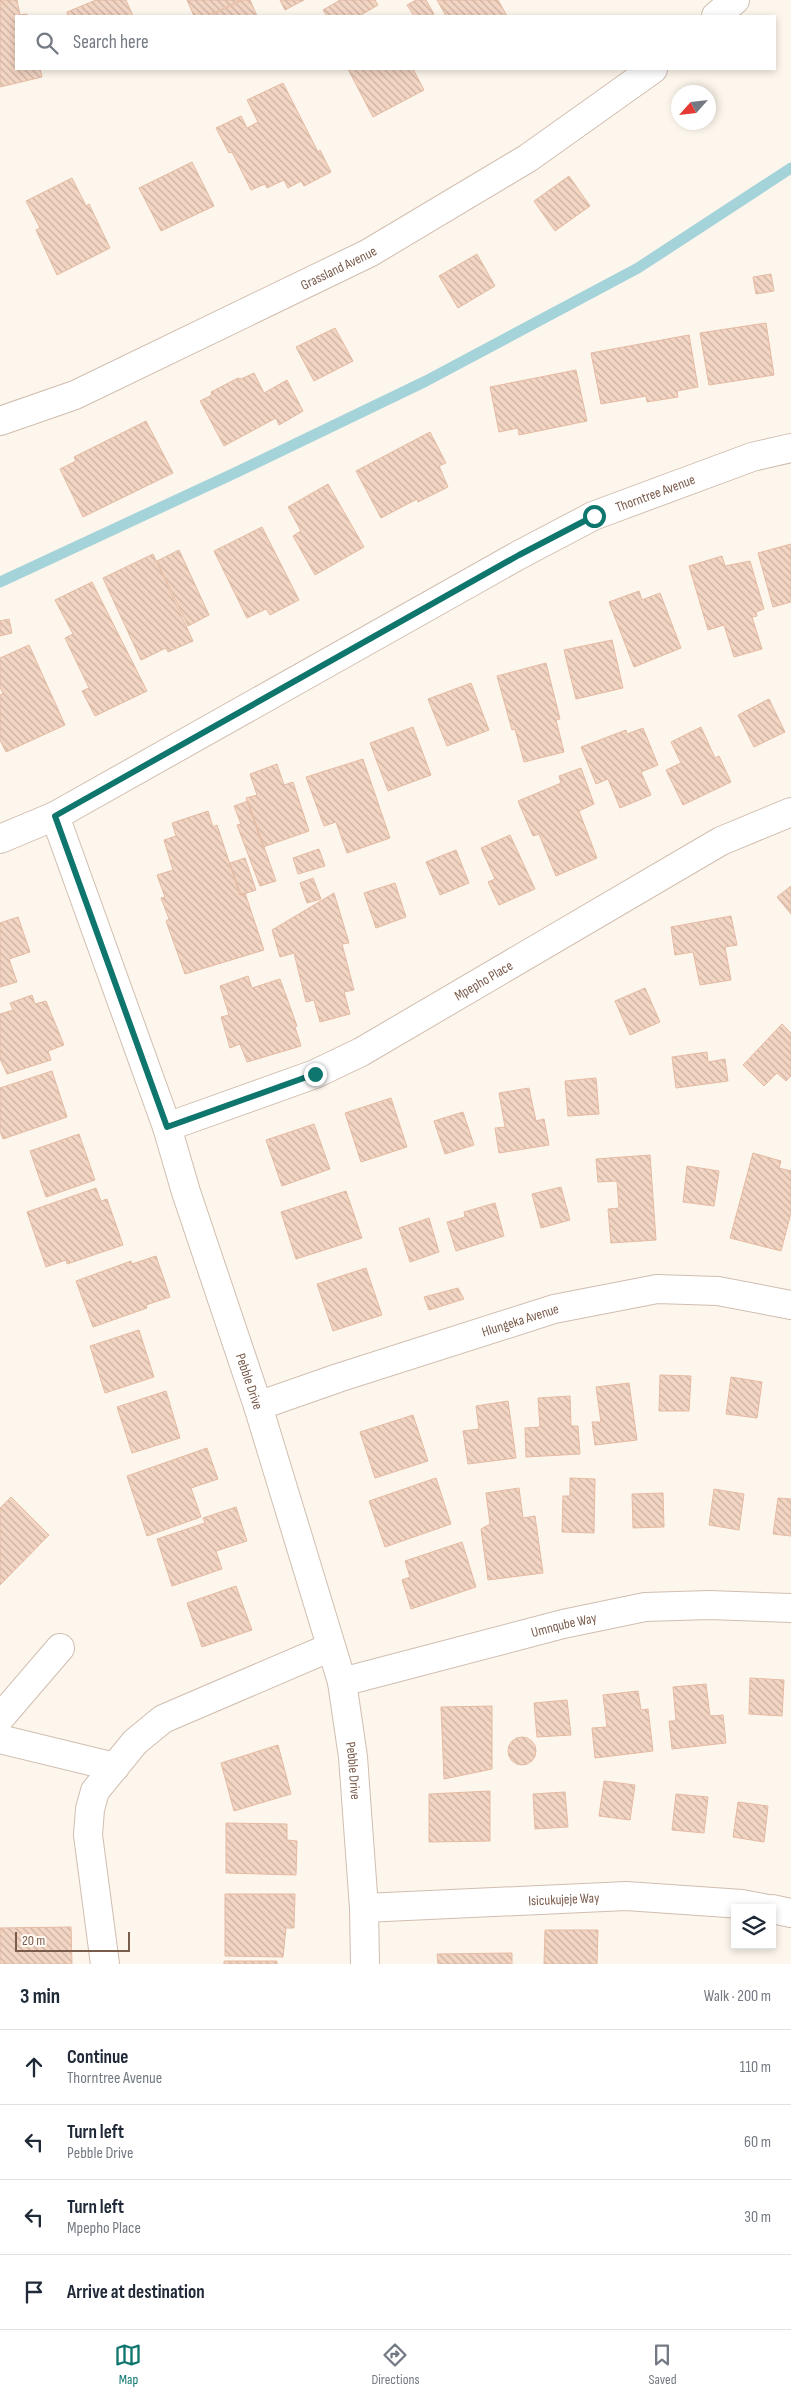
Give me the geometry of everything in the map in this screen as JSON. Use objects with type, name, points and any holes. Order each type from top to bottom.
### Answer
[{"type":"street","points":[[717,15],[736,0]]},
{"type":"street","name":"Grassland Avenue","points":[[0,421],[75,396],[369,253],[528,158],[653,70]]},
{"type":"street","name":"Thorntree Avenue","points":[[0,839],[55,816],[519,555],[594,516],[752,457],[791,448]]},
{"type":"street","name":"Mpepho Place","points":[[167,1127],[315,1074],[361,1052],[720,842],[791,812]]},
{"type":"street","name":"Pebble Drive","points":[[55,816],[167,1127],[258,1406],[342,1682],[353,1757],[364,1908],[365,1964]]},
{"type":"street","name":"Hlungeka Avenue","points":[[258,1406],[338,1378],[554,1309],[657,1288],[718,1291],[791,1305]]},
{"type":"street","name":"Umnqube Way","points":[[342,1682],[563,1624],[645,1607],[708,1604],[791,1608]]},
{"type":"street","points":[[0,1718],[60,1648]]},
{"type":"street","points":[[105,1964],[88,1835],[90,1808],[95,1791],[135,1742],[163,1719],[331,1648]]},
{"type":"street","points":[[0,1739],[115,1767]]},
{"type":"street","name":"Isicukujeje Way","points":[[364,1908],[626,1896],[742,1904]]},
{"type":"street","points":[[776,1910],[791,1913]]},
{"type":"building","points":[[0,0],[17,0],[20,15],[15,15],[15,70],[40,70],[42,77],[0,87]]},
{"type":"building","points":[[96,0],[126,0],[133,15],[68,15],[67,12]]},
{"type":"building","points":[[187,0],[241,0],[209,15],[194,15]]},
{"type":"building","points":[[243,0],[250,0],[257,15],[212,15]]},
{"type":"building","points":[[280,0],[304,0],[285,10]]},
{"type":"building","points":[[340,0],[375,0],[378,5],[361,15],[326,15],[323,10]]},
{"type":"building","points":[[416,0],[426,0],[434,14],[413,15],[407,5]]},
{"type":"building","points":[[437,0],[498,0],[506,15],[445,15]]},
{"type":"building","points":[[349,70],[414,70],[424,90],[373,117]]},
{"type":"building","points":[[283,83],[318,152],[320,150],[331,172],[304,186],[301,181],[288,188],[284,180],[267,188],[265,184],[251,190],[232,152],[229,153],[216,128],[241,116],[247,128],[258,122],[247,100]]},
{"type":"building","points":[[192,162],[214,206],[161,231],[139,188]]},
{"type":"building","points":[[569,176],[590,206],[555,231],[534,201]]},
{"type":"building","points":[[72,178],[86,206],[89,204],[110,248],[57,275],[36,230],[40,228],[26,201]]},
{"type":"building","points":[[477,254],[495,286],[458,308],[439,276]]},
{"type":"building","points":[[771,274],[774,291],[756,294],[753,277]]},
{"type":"building","points":[[766,323],[774,375],[709,385],[700,333]]},
{"type":"building","points":[[335,328],[353,361],[314,381],[296,347]]},
{"type":"building","points":[[689,335],[698,387],[677,391],[678,397],[647,402],[646,396],[601,404],[591,353]]},
{"type":"building","points":[[576,370],[587,421],[519,435],[518,428],[499,432],[490,387]]},
{"type":"building","points":[[254,373],[264,393],[287,380],[303,411],[279,425],[276,418],[224,446],[200,401],[212,395],[211,392],[238,378],[241,379]]},
{"type":"building","points":[[146,421],[173,473],[83,517],[60,469],[76,461],[74,457]]},
{"type":"building","points":[[430,432],[446,463],[439,466],[448,487],[418,502],[417,499],[381,518],[356,471]]},
{"type":"building","points":[[328,484],[364,547],[315,575],[293,536],[301,531],[288,507]]},
{"type":"building","points":[[262,527],[299,600],[270,615],[266,609],[247,618],[214,551]]},
{"type":"building","points":[[791,544],[791,602],[773,607],[758,553]]},
{"type":"building","points":[[179,550],[209,615],[188,626],[157,561]]},
{"type":"building","points":[[153,554],[193,641],[168,652],[166,648],[141,660],[103,578]]},
{"type":"building","points":[[722,556],[725,566],[750,561],[764,609],[756,612],[757,616],[752,617],[762,649],[734,657],[724,625],[708,630],[689,566]]},
{"type":"building","points":[[92,582],[147,691],[95,716],[82,691],[89,688],[65,638],[73,634],[55,600]]},
{"type":"building","points":[[639,591],[642,600],[660,593],[681,648],[634,667],[609,602]]},
{"type":"building","points":[[9,619],[12,633],[0,636],[0,621]]},
{"type":"building","points":[[612,640],[623,688],[576,699],[564,650]]},
{"type":"building","points":[[29,645],[65,725],[6,752],[0,740],[0,695],[3,694],[0,687],[0,658]]},
{"type":"building","points":[[546,663],[560,719],[556,720],[564,752],[524,762],[515,729],[512,730],[497,676]]},
{"type":"building","points":[[471,683],[489,730],[447,746],[428,699]]},
{"type":"building","points":[[769,699],[785,732],[754,747],[738,715]]},
{"type":"building","points":[[413,727],[431,775],[388,791],[370,743]]},
{"type":"building","points":[[701,727],[715,758],[719,756],[731,782],[683,805],[666,770],[681,763],[671,742]]},
{"type":"building","points":[[643,728],[658,765],[641,772],[651,795],[620,808],[608,779],[596,784],[581,747],[626,730],[627,734]]},
{"type":"building","points":[[363,759],[390,838],[347,853],[336,822],[324,826],[306,777]]},
{"type":"building","points":[[277,764],[284,785],[293,782],[309,831],[263,847],[246,798],[257,795],[250,774]]},
{"type":"building","points":[[581,768],[594,804],[579,811],[597,858],[556,876],[539,834],[533,836],[518,801],[561,783],[559,776]]},
{"type":"building","points":[[248,801],[276,881],[260,886],[237,825],[241,824],[234,806]]},
{"type":"building","points":[[208,811],[213,827],[217,825],[240,895],[245,893],[264,950],[185,974],[166,921],[169,919],[161,898],[165,897],[157,875],[173,870],[164,840],[176,836],[172,823]]},
{"type":"building","points":[[510,835],[535,889],[499,905],[488,882],[495,879],[481,848]]},
{"type":"building","points":[[319,849],[325,866],[298,874],[293,858]]},
{"type":"building","points":[[456,850],[469,883],[440,895],[426,862]]},
{"type":"building","points":[[245,858],[256,890],[241,895],[230,863]]},
{"type":"building","points":[[313,878],[321,899],[307,903],[300,883]]},
{"type":"building","points":[[395,883],[406,917],[376,928],[364,893]]},
{"type":"building","points":[[791,886],[791,914],[777,897]]},
{"type":"building","points":[[334,893],[349,943],[342,944],[354,990],[344,992],[350,1014],[320,1022],[314,1000],[306,1002],[294,953],[280,957],[272,930]]},
{"type":"building","points":[[731,916],[737,945],[725,947],[731,980],[700,985],[693,952],[675,955],[671,927]]},
{"type":"building","points":[[18,917],[30,952],[9,959],[17,982],[0,987],[0,923]]},
{"type":"building","points":[[248,976],[252,988],[280,979],[297,1026],[295,1027],[301,1046],[247,1062],[240,1044],[230,1048],[221,1017],[229,1015],[220,986]]},
{"type":"building","points":[[645,988],[660,1022],[630,1035],[615,1001]]},
{"type":"building","points":[[32,995],[35,1004],[46,1001],[64,1045],[48,1051],[51,1060],[7,1074],[0,1059],[0,1014],[13,1010],[10,1003]]},
{"type":"building","points":[[782,1024],[791,1033],[791,1076],[786,1081],[777,1073],[764,1086],[743,1065]]},
{"type":"building","points":[[707,1052],[708,1062],[725,1059],[728,1081],[676,1088],[672,1057]]},
{"type":"building","points":[[52,1071],[67,1117],[3,1139],[0,1131],[0,1088]]},
{"type":"building","points":[[596,1078],[599,1114],[568,1116],[565,1081]]},
{"type":"building","points":[[529,1088],[536,1121],[544,1119],[549,1145],[499,1153],[495,1128],[505,1127],[499,1093]]},
{"type":"building","points":[[391,1098],[407,1147],[361,1162],[345,1113]]},
{"type":"building","points":[[463,1112],[474,1145],[445,1154],[434,1121]]},
{"type":"building","points":[[314,1124],[330,1169],[282,1186],[266,1140]]},
{"type":"building","points":[[79,1134],[95,1180],[46,1197],[30,1151]]},
{"type":"building","points":[[753,1153],[781,1161],[779,1168],[791,1171],[791,1213],[781,1251],[730,1238]]},
{"type":"building","points":[[650,1155],[656,1240],[611,1243],[608,1209],[619,1208],[617,1181],[598,1182],[596,1159]]},
{"type":"building","points":[[687,1166],[719,1171],[714,1206],[683,1202]]},
{"type":"building","points":[[561,1187],[570,1220],[541,1228],[532,1194]]},
{"type":"building","points":[[96,1188],[101,1201],[107,1199],[123,1245],[67,1264],[66,1260],[46,1267],[27,1212]]},
{"type":"building","points":[[346,1191],[362,1238],[296,1259],[281,1212]]},
{"type":"building","points":[[495,1203],[504,1236],[456,1251],[447,1222],[465,1217],[464,1212]]},
{"type":"building","points":[[429,1218],[439,1252],[410,1262],[399,1228]]},
{"type":"building","points":[[156,1256],[170,1297],[146,1305],[147,1308],[93,1327],[76,1281],[131,1261],[132,1264]]},
{"type":"building","points":[[366,1268],[382,1315],[333,1331],[317,1284]]},
{"type":"building","points":[[458,1288],[464,1299],[429,1310],[424,1297]]},
{"type":"building","points":[[139,1330],[154,1377],[105,1393],[90,1346]]},
{"type":"building","points":[[660,1375],[691,1376],[689,1411],[659,1411]]},
{"type":"building","points":[[731,1377],[762,1382],[757,1418],[726,1414]]},
{"type":"building","points":[[629,1383],[637,1440],[595,1445],[592,1422],[601,1422],[596,1387]]},
{"type":"building","points":[[166,1391],[180,1438],[132,1453],[117,1407]]},
{"type":"building","points":[[570,1396],[571,1426],[578,1426],[580,1454],[526,1457],[525,1428],[540,1427],[538,1398]]},
{"type":"building","points":[[508,1401],[516,1458],[468,1464],[463,1431],[479,1429],[476,1406]]},
{"type":"building","points":[[413,1415],[428,1461],[375,1478],[360,1432]]},
{"type":"building","points":[[207,1448],[218,1479],[191,1488],[201,1517],[147,1536],[127,1476]]},
{"type":"building","points":[[436,1478],[451,1524],[385,1547],[369,1501]]},
{"type":"building","points":[[570,1478],[595,1479],[594,1533],[562,1532],[563,1496],[570,1496]]},
{"type":"building","points":[[519,1488],[523,1518],[535,1516],[543,1573],[488,1580],[481,1529],[490,1524],[486,1493]]},
{"type":"building","points":[[714,1489],[744,1494],[739,1530],[709,1525]]},
{"type":"building","points":[[663,1493],[664,1527],[633,1528],[632,1494]]},
{"type":"building","points":[[11,1497],[49,1535],[0,1585],[0,1508]]},
{"type":"building","points":[[778,1498],[791,1499],[791,1536],[773,1534]]},
{"type":"building","points":[[236,1507],[247,1541],[216,1551],[222,1569],[172,1586],[157,1539],[205,1523],[203,1518]]},
{"type":"building","points":[[462,1542],[476,1587],[411,1609],[402,1580],[410,1577],[405,1561]]},
{"type":"building","points":[[236,1586],[252,1630],[202,1647],[187,1603]]},
{"type":"building","points":[[750,1678],[784,1680],[782,1716],[749,1714]]},
{"type":"building","points":[[706,1684],[710,1716],[723,1715],[726,1743],[672,1749],[669,1721],[676,1721],[673,1687]]},
{"type":"building","points":[[638,1691],[641,1710],[648,1709],[653,1751],[595,1758],[592,1728],[607,1727],[603,1695]]},
{"type":"building","points":[[567,1700],[571,1735],[537,1737],[534,1703]]},
{"type":"building","points":[[492,1706],[492,1769],[444,1779],[441,1707]]},
{"type":"building","points":[[522,1737],[532,1741],[536,1751],[532,1761],[522,1765],[512,1761],[508,1751],[512,1741]]},
{"type":"building","points":[[278,1745],[291,1794],[234,1811],[221,1763]]},
{"type":"building","points":[[604,1781],[635,1785],[630,1820],[599,1816]]},
{"type":"building","points":[[490,1791],[490,1841],[429,1842],[429,1794]]},
{"type":"building","points":[[565,1792],[568,1827],[535,1829],[533,1794]]},
{"type":"building","points":[[676,1794],[708,1797],[704,1833],[672,1830]]},
{"type":"building","points":[[738,1802],[768,1806],[764,1842],[733,1837]]},
{"type":"building","points":[[226,1823],[287,1824],[287,1840],[297,1841],[296,1875],[226,1873]]},
{"type":"building","points":[[225,1894],[295,1894],[294,1928],[286,1928],[283,1957],[225,1956]]},
{"type":"building","points":[[71,1927],[72,1964],[0,1964],[0,1928]]},
{"type":"building","points":[[545,1930],[598,1930],[597,1964],[544,1964]]},
{"type":"building","points":[[512,1953],[512,1964],[438,1964],[437,1954]]},
{"type":"building","points":[[224,1961],[277,1961],[277,1964],[224,1964]]},
{"type":"waterway","points":[[0,582],[237,472],[426,381],[638,268],[791,168]]},
{"type":"route","points":[[315,1074],[167,1127],[55,816],[519,555],[594,516]]}]
